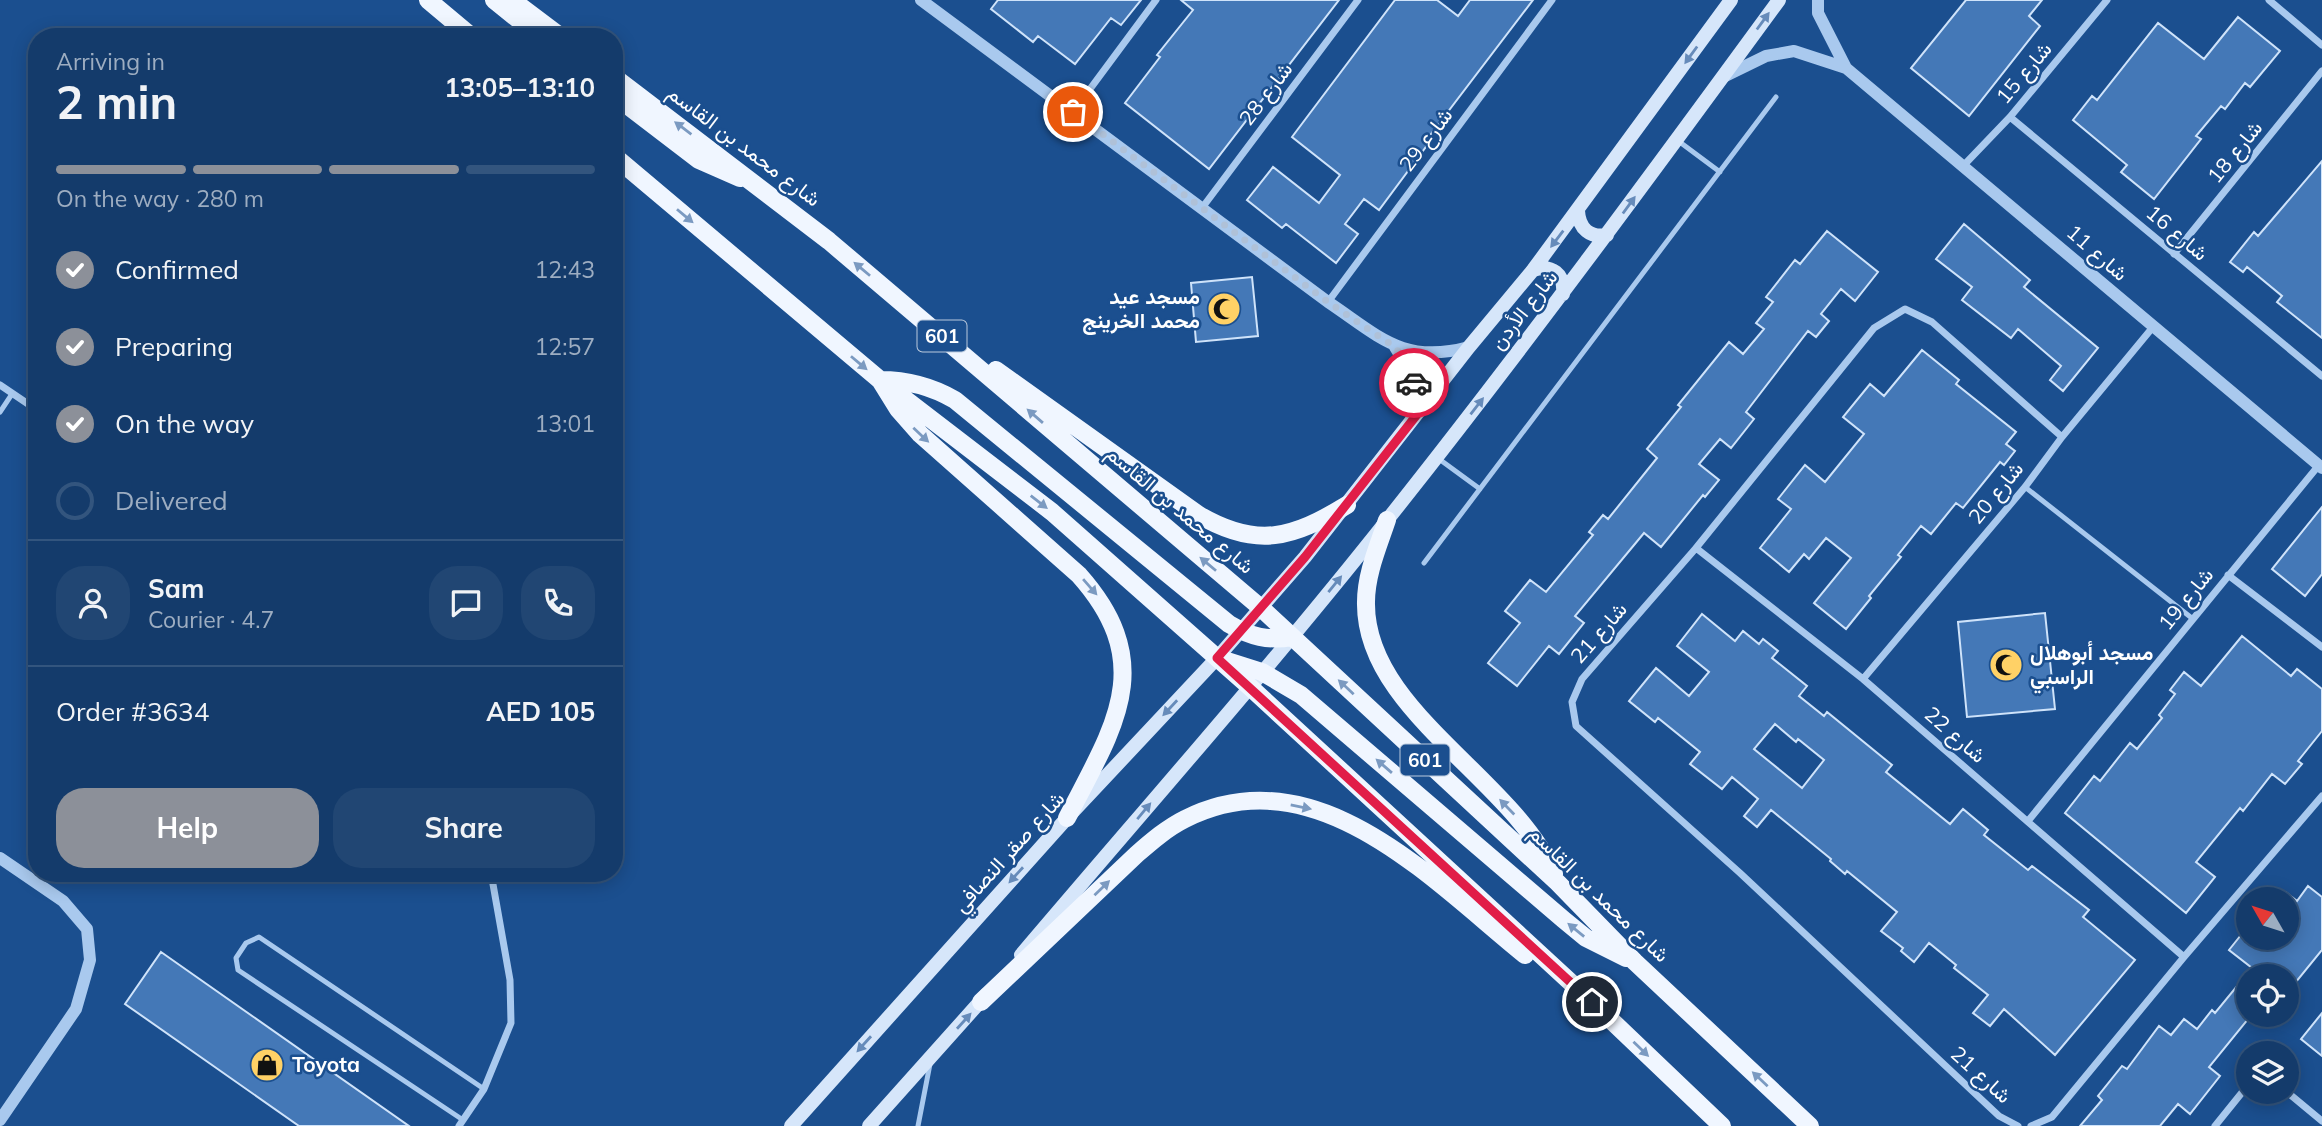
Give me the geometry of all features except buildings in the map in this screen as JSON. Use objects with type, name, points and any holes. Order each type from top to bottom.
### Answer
[{"type":"main road","points":[[428,0],[461,28]]},
{"type":"main road","points":[[494,0],[529,28]]},
{"type":"main road","points":[[512,0],[549,28]]},
{"type":"main road","name":"شارع الأردن","points":[[1261,608],[1347,505],[1469,347],[1533,270],[1731,0]]},
{"type":"main road","name":"شارع الأردن","points":[[1292,637],[1437,457],[1563,294],[1779,0]]},
{"type":"main road","name":"شارع محمد بن القاسم","points":[[623,83],[757,183],[1261,608],[1558,883],[1635,962],[1810,1126]]},
{"type":"main road","points":[[623,102],[699,160],[737,178],[757,183]]},
{"type":"main road","points":[[623,164],[880,380],[1052,512],[1250,687],[1592,1002],[1722,1126]]},
{"type":"main road","points":[[1578,211],[1581,226],[1586,232],[1600,237],[1608,235]]},
{"type":"main road","points":[[1533,270],[1543,267],[1560,275],[1564,284],[1563,294]]},
{"type":"main road","points":[[952,345],[1005,376],[1217,526],[1237,533],[1279,535],[1318,523],[1347,505]]},
{"type":"main road","points":[[880,380],[927,386],[955,400],[1229,624],[1240,631],[1265,639],[1292,637]]},
{"type":"main road","points":[[880,380],[908,422],[1079,575],[1097,595],[1110,618],[1121,657],[1121,697],[1115,723],[1067,818]]},
{"type":"main road","points":[[1387,520],[1371,570],[1366,602],[1367,623],[1379,664],[1404,698],[1523,823],[1543,852],[1558,883]]},
{"type":"main road","name":"شارع صقر النصافي","points":[[791,1126],[1067,818],[1261,608]]},
{"type":"main road","points":[[869,1126],[981,1002],[1292,637]]},
{"type":"main road","points":[[1217,658],[1262,672],[1289,686],[1586,938],[1609,952],[1635,962]]},
{"type":"main road","points":[[981,1002],[1137,854],[1164,832],[1213,808],[1260,802],[1295,805],[1319,811],[1352,823],[1379,839],[1427,873],[1530,959],[1592,1002]]},
{"type":"street","points":[[922,0],[939,5],[1073,112],[1328,302],[1395,347],[1431,354],[1469,347]]},
{"type":"street","points":[[1073,112],[1156,0]]},
{"type":"street","name":"شارع 28","points":[[1202,208],[1358,0]]},
{"type":"street","name":"شارع 29","points":[[1328,302],[1552,0]]},
{"type":"street","name":"شارع 11","points":[[1818,0],[1818,13],[1846,68]]},
{"type":"street","name":"شارع 15","points":[[1964,165],[2010,117],[2107,0]]},
{"type":"street","points":[[2269,0],[2322,45]]},
{"type":"street","name":"شارع 11","points":[[1723,77],[1766,56],[1794,51],[1846,68],[2321,466]]},
{"type":"street","name":"شارع 18","points":[[2175,254],[2322,71]]},
{"type":"street","name":"شارع 16","points":[[2010,117],[2322,376]]},
{"type":"street","name":"شارع 21","points":[[2018,1126],[1999,1116],[1740,873],[1576,726],[1572,702],[1582,680],[1696,548],[1874,328],[1905,309],[1932,322],[2062,437]]},
{"type":"street","name":"شارع 20","points":[[1863,679],[2025,487],[2062,437],[2153,327]]},
{"type":"street","points":[[1395,347],[1413,377],[1419,412]]},
{"type":"street","points":[[0,385],[28,404]]},
{"type":"street","name":"شارع 19","points":[[2028,821],[2228,575],[2321,466]]},
{"type":"street","name":"شارع 22","points":[[1696,548],[1863,679],[2184,957]]},
{"type":"street","points":[[2228,575],[2322,647]]},
{"type":"street","points":[[2031,1126],[2052,1116],[2322,796]]},
{"type":"street","points":[[0,858],[28,877]]},
{"type":"street","points":[[0,1120],[76,1009],[90,960],[86,929],[63,901],[35,882]]},
{"type":"street","points":[[461,1123],[484,1089],[511,1023],[510,980],[493,882]]},
{"type":"street","points":[[2215,1126],[2236,1100]]},
{"type":"street","points":[[2299,1102],[2322,1121]]},
{"type":"lane","points":[[1424,563],[1776,97]]},
{"type":"lane","points":[[1677,140],[1720,172]]},
{"type":"lane","points":[[0,412],[12,394]]},
{"type":"lane","points":[[1437,457],[1480,489]]},
{"type":"lane","points":[[2025,487],[2193,619]]},
{"type":"lane","points":[[461,1123],[238,970],[236,958],[246,943],[259,937],[484,1089]]},
{"type":"lane","points":[[918,1126],[932,1056]]},
{"type":"way so far","points":[[1073,112],[1328,302],[1395,347],[1405,361],[1414,383]]},
{"type":"place","name":"مسجد عيد محمد الخرينج","points":[[1224,309]]},
{"type":"place","name":"مسجد أبوهلال الراسبي","points":[[2006,665]]},
{"type":"place","name":"Toyota","points":[[267,1065]]},
{"type":"route","points":[[1414,383],[1419,412],[1305,557],[1217,658],[1592,1002]]}]
